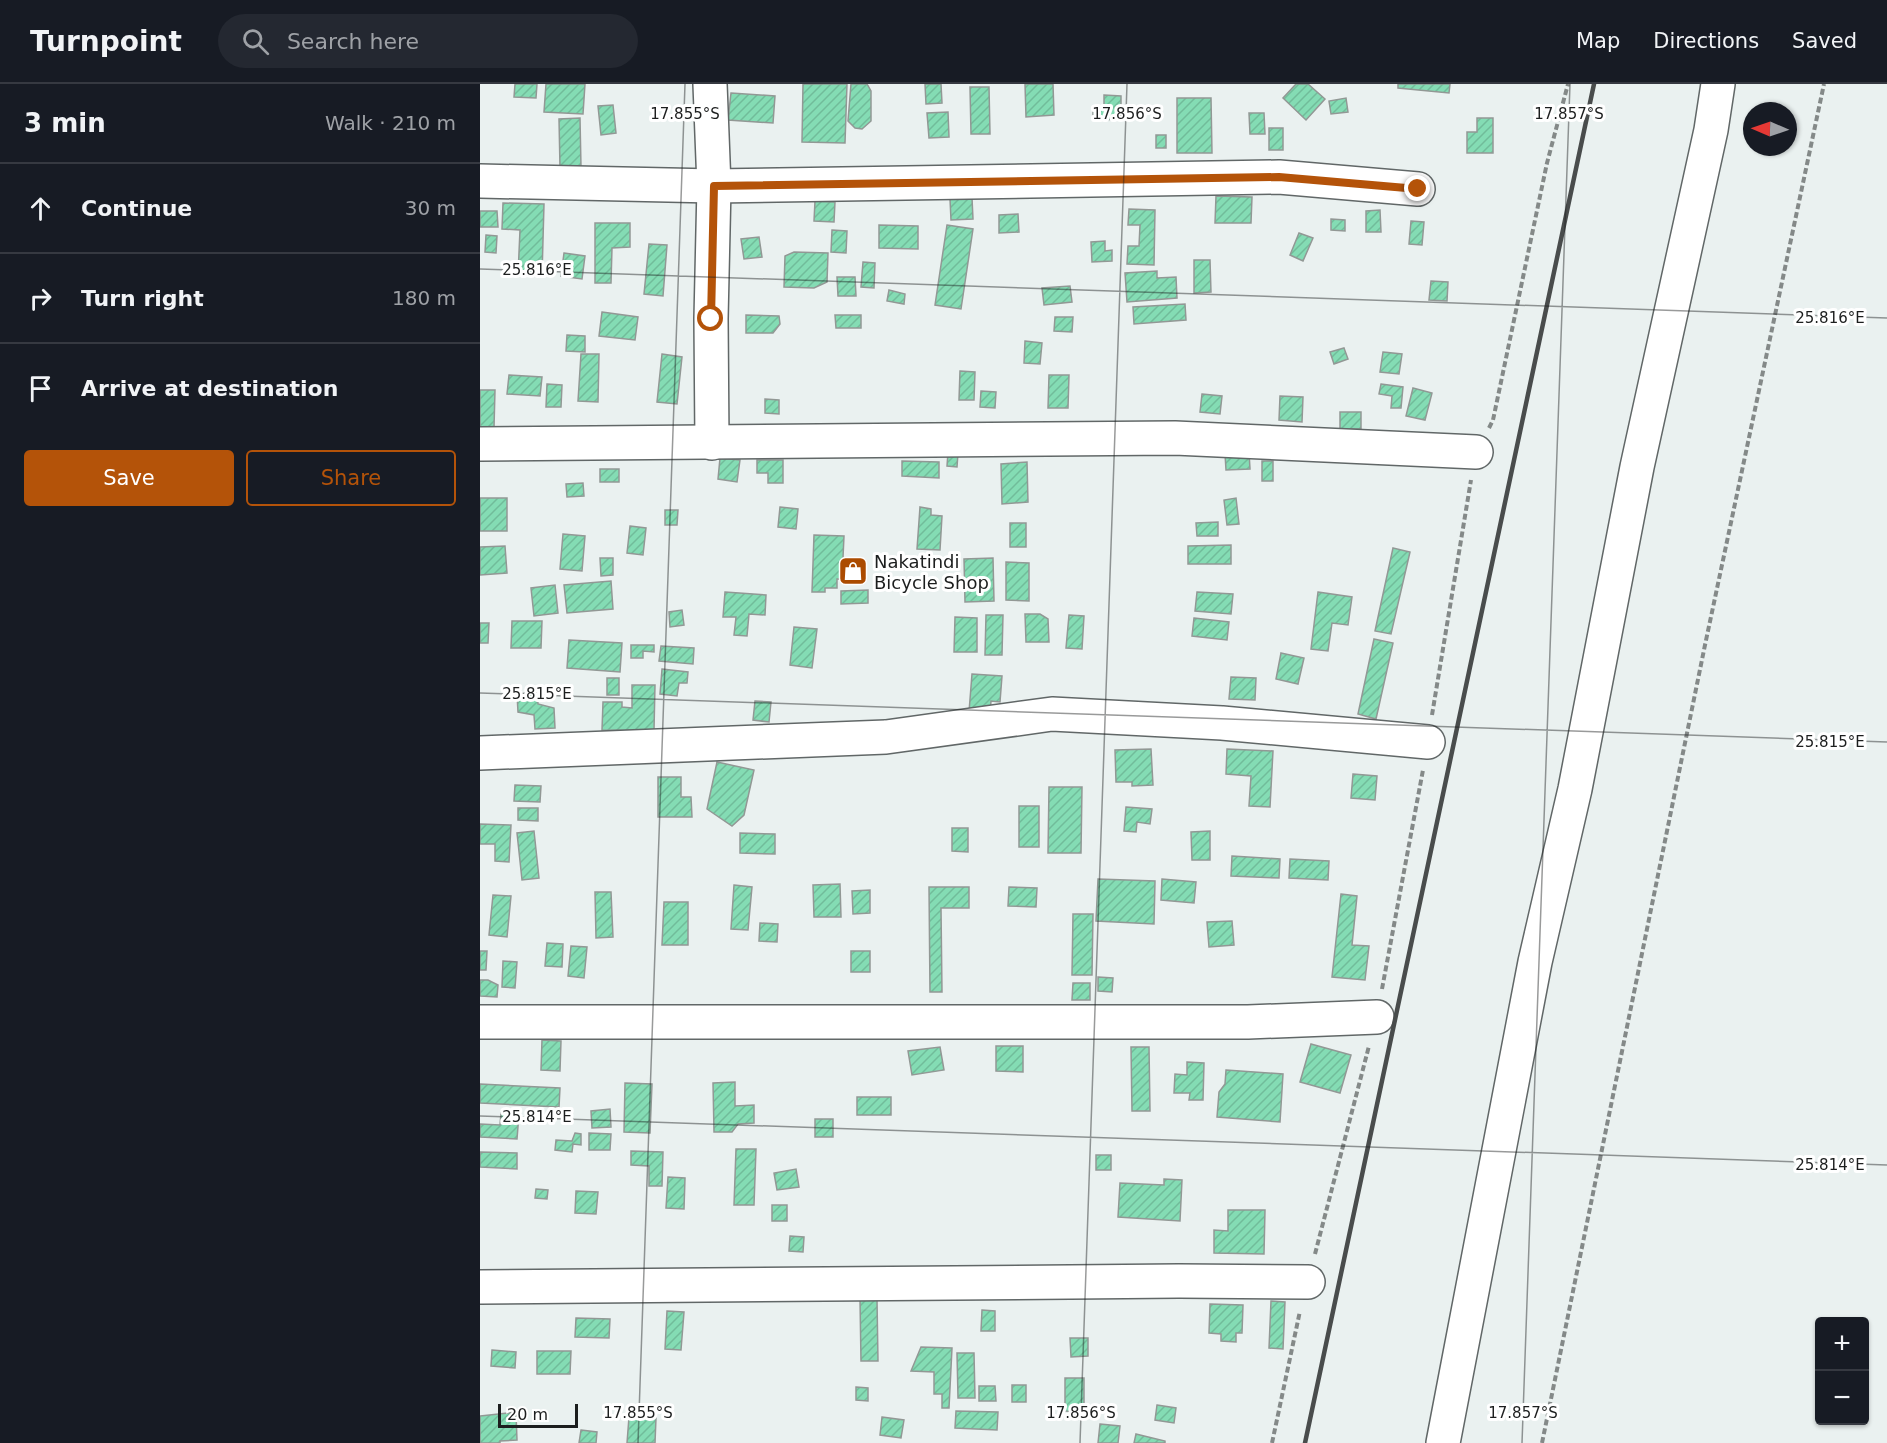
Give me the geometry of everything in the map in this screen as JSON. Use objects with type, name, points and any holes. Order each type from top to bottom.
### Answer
[{"type":"street","points":[[710,84],[714,186],[711,319],[712,442]]},
{"type":"street","points":[[1443,1443],[1535,962],[1575,789],[1637,467],[1711,130],[1718,84]]},
{"type":"street","points":[[480,181],[714,186],[1279,177],[1418,189]]},
{"type":"street","points":[[480,444],[1175,438],[1476,452]]},
{"type":"street","points":[[480,753],[886,736],[1052,714],[1222,723],[1428,742]]},
{"type":"street","points":[[480,1022],[1248,1022],[1377,1017]]},
{"type":"street","points":[[480,1287],[1167,1281],[1308,1282]]},
{"type":"path","points":[[1542,1443],[1705,645],[1824,84]]},
{"type":"building","points":[[515,84],[537,84],[536,98],[514,97]]},
{"type":"building","points":[[546,84],[585,84],[583,114],[544,112]]},
{"type":"building","points":[[803,84],[847,84],[845,143],[802,142]]},
{"type":"building","points":[[851,84],[867,84],[871,91],[871,121],[862,129],[855,128],[848,121]]},
{"type":"building","points":[[925,84],[941,84],[942,103],[926,104]]},
{"type":"building","points":[[1025,84],[1053,84],[1054,115],[1026,117]]},
{"type":"building","points":[[1296,84],[1308,84],[1325,99],[1306,120],[1283,98]]},
{"type":"building","points":[[1398,84],[1450,84],[1449,93],[1398,88]]},
{"type":"building","points":[[970,87],[989,87],[990,134],[971,134]]},
{"type":"building","points":[[731,93],[775,96],[773,123],[728,120]]},
{"type":"building","points":[[1104,95],[1121,96],[1121,120],[1093,119],[1093,108],[1104,108]]},
{"type":"building","points":[[1177,98],[1211,98],[1212,153],[1177,153]]},
{"type":"building","points":[[1346,98],[1348,112],[1331,114],[1329,101]]},
{"type":"building","points":[[613,105],[616,133],[601,135],[598,106]]},
{"type":"building","points":[[948,112],[949,137],[929,138],[927,113]]},
{"type":"building","points":[[1249,113],[1264,113],[1265,134],[1250,134]]},
{"type":"building","points":[[580,118],[581,167],[560,168],[559,119]]},
{"type":"building","points":[[1477,118],[1493,118],[1493,153],[1467,153],[1467,132],[1477,132]]},
{"type":"building","points":[[1269,128],[1283,128],[1283,150],[1269,150]]},
{"type":"building","points":[[1156,135],[1166,135],[1166,148],[1156,148]]},
{"type":"building","points":[[1216,196],[1252,197],[1251,223],[1215,223]]},
{"type":"building","points":[[972,198],[973,219],[951,220],[950,199]]},
{"type":"building","points":[[815,201],[835,202],[834,222],[814,221]]},
{"type":"building","points":[[503,203],[544,204],[542,276],[518,275],[520,230],[502,229]]},
{"type":"building","points":[[1129,209],[1155,210],[1154,265],[1127,264],[1128,246],[1139,246],[1140,225],[1128,225]]},
{"type":"building","points":[[1380,210],[1381,232],[1366,232],[1366,211]]},
{"type":"building","points":[[480,211],[497,211],[498,227],[480,227]]},
{"type":"building","points":[[1018,214],[1019,232],[999,233],[999,215]]},
{"type":"building","points":[[1331,219],[1345,220],[1345,231],[1331,230]]},
{"type":"building","points":[[1411,221],[1424,222],[1422,245],[1409,244]]},
{"type":"building","points":[[595,223],[630,223],[630,247],[612,248],[611,283],[595,283]]},
{"type":"building","points":[[879,225],[918,226],[918,249],[879,248]]},
{"type":"building","points":[[947,225],[973,229],[961,309],[935,305]]},
{"type":"building","points":[[832,230],[847,231],[846,253],[831,252]]},
{"type":"building","points":[[1299,233],[1313,238],[1303,261],[1290,255]]},
{"type":"building","points":[[486,235],[497,236],[496,253],[485,252]]},
{"type":"building","points":[[759,237],[762,257],[744,259],[741,239]]},
{"type":"building","points":[[1105,241],[1105,251],[1112,250],[1112,261],[1092,262],[1091,242]]},
{"type":"building","points":[[649,244],[667,245],[663,296],[644,294]]},
{"type":"building","points":[[794,252],[828,253],[827,282],[814,288],[784,287],[785,256]]},
{"type":"building","points":[[564,253],[585,256],[582,279],[561,276]]},
{"type":"building","points":[[1194,260],[1210,260],[1211,292],[1194,293]]},
{"type":"building","points":[[863,262],[875,263],[874,288],[861,287]]},
{"type":"building","points":[[1157,271],[1157,278],[1176,277],[1177,298],[1127,302],[1125,273]]},
{"type":"building","points":[[837,277],[855,277],[856,296],[838,296]]},
{"type":"building","points":[[1431,281],[1448,282],[1447,301],[1429,300]]},
{"type":"building","points":[[1070,286],[1072,302],[1044,305],[1042,288]]},
{"type":"building","points":[[889,290],[905,294],[904,304],[887,301]]},
{"type":"building","points":[[1185,304],[1186,320],[1134,324],[1133,307]]},
{"type":"building","points":[[602,312],[638,317],[635,340],[599,336]]},
{"type":"building","points":[[746,315],[779,316],[780,324],[773,333],[746,333]]},
{"type":"building","points":[[835,315],[861,315],[861,328],[836,328]]},
{"type":"building","points":[[1055,317],[1073,317],[1072,332],[1054,331]]},
{"type":"building","points":[[567,335],[585,336],[585,352],[566,351]]},
{"type":"building","points":[[1025,341],[1042,343],[1040,364],[1024,363]]},
{"type":"building","points":[[1344,348],[1348,359],[1334,364],[1330,352]]},
{"type":"building","points":[[1383,352],[1402,354],[1399,374],[1380,372]]},
{"type":"building","points":[[581,354],[599,354],[598,402],[578,401]]},
{"type":"building","points":[[662,354],[682,357],[677,404],[657,402]]},
{"type":"building","points":[[960,371],[975,372],[974,400],[959,400]]},
{"type":"building","points":[[509,375],[542,377],[540,396],[507,394]]},
{"type":"building","points":[[1049,375],[1069,375],[1068,408],[1048,408]]},
{"type":"building","points":[[547,384],[562,385],[561,407],[546,407]]},
{"type":"building","points":[[1381,384],[1403,387],[1401,408],[1391,408],[1392,396],[1379,394]]},
{"type":"building","points":[[1413,388],[1432,393],[1425,420],[1406,416]]},
{"type":"building","points":[[480,390],[495,390],[494,428],[480,427]]},
{"type":"building","points":[[981,391],[996,392],[995,408],[980,407]]},
{"type":"building","points":[[1202,394],[1222,396],[1220,414],[1200,412]]},
{"type":"building","points":[[1280,396],[1303,397],[1302,422],[1279,420]]},
{"type":"building","points":[[765,399],[779,400],[779,414],[765,413]]},
{"type":"building","points":[[1340,412],[1361,412],[1361,429],[1340,429]]},
{"type":"building","points":[[948,452],[958,453],[957,467],[947,466]]},
{"type":"building","points":[[1249,452],[1250,469],[1226,470],[1225,454]]},
{"type":"building","points":[[720,458],[740,460],[737,482],[718,479]]},
{"type":"building","points":[[757,460],[783,460],[783,483],[768,483],[768,473],[757,473]]},
{"type":"building","points":[[902,461],[939,462],[939,478],[902,476]]},
{"type":"building","points":[[1262,461],[1273,461],[1273,481],[1262,481]]},
{"type":"building","points":[[1027,462],[1028,502],[1002,504],[1001,464]]},
{"type":"building","points":[[600,469],[619,469],[619,482],[600,482]]},
{"type":"building","points":[[583,483],[584,496],[567,497],[566,484]]},
{"type":"building","points":[[480,498],[507,498],[507,531],[480,531]]},
{"type":"building","points":[[1236,498],[1239,524],[1227,525],[1224,500]]},
{"type":"building","points":[[780,507],[798,509],[796,529],[778,527]]},
{"type":"building","points":[[920,507],[931,509],[931,515],[942,516],[940,550],[917,549]]},
{"type":"building","points":[[665,510],[678,510],[677,525],[665,525]]},
{"type":"building","points":[[1218,522],[1218,536],[1197,536],[1196,523]]},
{"type":"building","points":[[1010,523],[1026,523],[1026,547],[1010,547]]},
{"type":"building","points":[[630,526],[646,528],[643,555],[627,553]]},
{"type":"building","points":[[563,534],[585,536],[582,571],[560,569]]},
{"type":"building","points":[[814,535],[844,536],[842,579],[837,579],[837,588],[825,588],[825,592],[812,592]]},
{"type":"building","points":[[1231,545],[1231,564],[1188,564],[1188,546]]},
{"type":"building","points":[[505,546],[507,573],[480,575],[480,547]]},
{"type":"building","points":[[1393,548],[1410,552],[1391,634],[1375,631]]},
{"type":"building","points":[[600,558],[613,558],[613,575],[601,576]]},
{"type":"building","points":[[993,558],[994,601],[965,602],[964,559]]},
{"type":"building","points":[[1006,562],[1029,563],[1029,601],[1006,600]]},
{"type":"building","points":[[611,581],[613,609],[567,613],[564,585]]},
{"type":"building","points":[[555,585],[558,613],[534,616],[531,588]]},
{"type":"building","points":[[868,590],[868,603],[841,604],[841,591]]},
{"type":"building","points":[[725,592],[766,595],[765,615],[749,614],[747,636],[734,635],[736,617],[723,617]]},
{"type":"building","points":[[1197,592],[1233,594],[1231,614],[1195,611]]},
{"type":"building","points":[[1318,592],[1352,597],[1348,625],[1332,623],[1328,651],[1311,649]]},
{"type":"building","points":[[682,610],[684,625],[670,627],[669,612]]},
{"type":"building","points":[[1025,614],[1040,614],[1048,619],[1049,642],[1026,642]]},
{"type":"building","points":[[986,615],[1003,615],[1002,655],[985,655]]},
{"type":"building","points":[[1069,615],[1084,616],[1082,649],[1066,648]]},
{"type":"building","points":[[955,617],[977,618],[977,652],[954,652]]},
{"type":"building","points":[[1194,618],[1229,622],[1227,640],[1192,636]]},
{"type":"building","points":[[512,621],[542,621],[541,648],[511,648]]},
{"type":"building","points":[[480,623],[489,623],[488,643],[480,643]]},
{"type":"building","points":[[794,627],[817,629],[812,668],[790,665]]},
{"type":"building","points":[[1374,639],[1393,643],[1376,719],[1358,714]]},
{"type":"building","points":[[569,640],[622,643],[620,672],[567,668]]},
{"type":"building","points":[[631,645],[654,645],[654,652],[643,651],[643,658],[631,658]]},
{"type":"building","points":[[661,646],[694,648],[693,664],[659,661]]},
{"type":"building","points":[[1281,653],[1304,658],[1298,684],[1276,679]]},
{"type":"building","points":[[662,669],[688,672],[687,683],[679,683],[677,696],[660,694]]},
{"type":"building","points":[[972,674],[1002,676],[1000,702],[991,701],[990,714],[969,712]]},
{"type":"building","points":[[1231,677],[1256,678],[1255,700],[1229,699]]},
{"type":"building","points":[[607,678],[619,678],[619,695],[607,695]]},
{"type":"building","points":[[632,685],[655,685],[654,731],[602,730],[603,702],[622,702],[622,707],[632,708]]},
{"type":"building","points":[[537,692],[538,704],[554,708],[555,728],[535,729],[534,715],[518,712],[517,694]]},
{"type":"building","points":[[755,701],[771,702],[769,722],[753,720]]},
{"type":"building","points":[[1151,749],[1153,785],[1132,786],[1132,782],[1116,782],[1115,750]]},
{"type":"building","points":[[1227,749],[1273,751],[1270,807],[1249,806],[1251,776],[1226,774]]},
{"type":"building","points":[[717,762],[754,770],[744,815],[732,826],[707,809]]},
{"type":"building","points":[[1353,774],[1377,776],[1375,800],[1351,798]]},
{"type":"building","points":[[658,777],[681,777],[681,797],[691,797],[692,817],[658,817]]},
{"type":"building","points":[[515,785],[541,786],[540,802],[514,801]]},
{"type":"building","points":[[1049,787],[1082,787],[1081,853],[1048,853]]},
{"type":"building","points":[[1019,806],[1039,806],[1039,847],[1019,847]]},
{"type":"building","points":[[1126,807],[1152,809],[1150,824],[1137,822],[1136,832],[1124,831]]},
{"type":"building","points":[[518,808],[538,808],[538,821],[518,820]]},
{"type":"building","points":[[480,824],[511,825],[509,862],[495,861],[495,844],[480,844]]},
{"type":"building","points":[[952,828],[968,828],[968,852],[952,851]]},
{"type":"building","points":[[534,831],[539,878],[522,880],[517,833]]},
{"type":"building","points":[[1210,831],[1210,860],[1192,860],[1191,832]]},
{"type":"building","points":[[740,833],[775,834],[775,854],[740,853]]},
{"type":"building","points":[[1232,856],[1280,859],[1279,878],[1231,876]]},
{"type":"building","points":[[1290,859],[1329,861],[1328,880],[1289,878]]},
{"type":"building","points":[[1098,879],[1155,881],[1154,924],[1096,921]]},
{"type":"building","points":[[1162,879],[1196,882],[1194,903],[1161,900]]},
{"type":"building","points":[[840,884],[841,917],[814,917],[813,885]]},
{"type":"building","points":[[734,885],[752,887],[748,930],[731,929]]},
{"type":"building","points":[[929,887],[969,887],[969,908],[941,908],[942,992],[930,992]]},
{"type":"building","points":[[1009,887],[1037,888],[1036,907],[1008,906]]},
{"type":"building","points":[[870,890],[870,913],[853,914],[852,891]]},
{"type":"building","points":[[595,892],[611,892],[613,937],[596,938]]},
{"type":"building","points":[[1341,894],[1357,896],[1352,945],[1369,946],[1365,980],[1332,977]]},
{"type":"building","points":[[493,895],[511,896],[507,937],[489,935]]},
{"type":"building","points":[[664,902],[688,902],[688,945],[662,945]]},
{"type":"building","points":[[1073,914],[1093,914],[1092,975],[1072,975]]},
{"type":"building","points":[[1232,921],[1234,945],[1209,947],[1207,922]]},
{"type":"building","points":[[760,923],[778,924],[777,942],[759,941]]},
{"type":"building","points":[[547,943],[563,944],[562,967],[545,966]]},
{"type":"building","points":[[571,946],[587,947],[584,978],[568,976]]},
{"type":"building","points":[[480,951],[487,951],[486,970],[480,970]]},
{"type":"building","points":[[851,951],[870,951],[870,972],[851,972]]},
{"type":"building","points":[[503,961],[517,962],[515,988],[502,987]]},
{"type":"building","points":[[1098,977],[1113,978],[1112,992],[1098,991]]},
{"type":"building","points":[[480,980],[488,980],[498,985],[497,997],[480,996]]},
{"type":"building","points":[[1073,983],[1090,983],[1090,1000],[1072,1000]]},
{"type":"building","points":[[542,1040],[561,1041],[560,1071],[541,1070]]},
{"type":"building","points":[[1311,1044],[1351,1055],[1340,1093],[1300,1082]]},
{"type":"building","points":[[996,1046],[1023,1046],[1023,1072],[996,1071]]},
{"type":"building","points":[[940,1047],[944,1070],[912,1075],[908,1051]]},
{"type":"building","points":[[1131,1047],[1149,1047],[1150,1111],[1132,1111]]},
{"type":"building","points":[[1187,1062],[1204,1063],[1203,1100],[1189,1100],[1190,1093],[1174,1093],[1175,1074],[1187,1075]]},
{"type":"building","points":[[1226,1070],[1283,1074],[1280,1122],[1217,1117],[1219,1092],[1225,1084]]},
{"type":"building","points":[[735,1082],[735,1106],[754,1105],[754,1123],[738,1124],[732,1132],[714,1132],[713,1083]]},
{"type":"building","points":[[625,1083],[652,1084],[650,1133],[624,1132]]},
{"type":"building","points":[[480,1084],[560,1088],[559,1107],[480,1103]]},
{"type":"building","points":[[857,1097],[891,1097],[891,1115],[857,1115]]},
{"type":"building","points":[[610,1109],[611,1127],[592,1128],[591,1111]]},
{"type":"building","points":[[501,1113],[519,1114],[517,1139],[480,1137],[480,1124],[500,1125]]},
{"type":"building","points":[[815,1119],[833,1119],[833,1137],[815,1137]]},
{"type":"building","points":[[575,1133],[581,1134],[581,1145],[573,1144],[572,1152],[555,1150],[556,1140],[572,1141]]},
{"type":"building","points":[[589,1133],[611,1134],[610,1150],[589,1150]]},
{"type":"building","points":[[736,1149],[756,1149],[754,1205],[734,1205]]},
{"type":"building","points":[[631,1151],[663,1152],[662,1186],[649,1186],[649,1166],[631,1165]]},
{"type":"building","points":[[480,1152],[517,1153],[517,1169],[480,1167]]},
{"type":"building","points":[[1096,1155],[1111,1155],[1111,1170],[1096,1170]]},
{"type":"building","points":[[796,1169],[799,1187],[777,1190],[774,1173]]},
{"type":"building","points":[[668,1177],[685,1178],[684,1209],[666,1208]]},
{"type":"building","points":[[1164,1179],[1182,1180],[1180,1221],[1118,1217],[1120,1183],[1164,1185]]},
{"type":"building","points":[[536,1189],[548,1190],[547,1199],[535,1198]]},
{"type":"building","points":[[576,1191],[598,1192],[596,1214],[575,1213]]},
{"type":"building","points":[[772,1205],[787,1205],[787,1221],[772,1221]]},
{"type":"building","points":[[1228,1210],[1265,1210],[1264,1254],[1214,1253],[1214,1230],[1228,1231]]},
{"type":"building","points":[[790,1236],[804,1237],[803,1252],[789,1251]]},
{"type":"building","points":[[860,1299],[877,1299],[878,1361],[861,1361]]},
{"type":"building","points":[[1271,1301],[1285,1302],[1283,1349],[1269,1348]]},
{"type":"building","points":[[1210,1304],[1243,1305],[1242,1333],[1236,1333],[1236,1342],[1221,1341],[1221,1334],[1209,1333]]},
{"type":"building","points":[[982,1310],[995,1311],[995,1331],[981,1331]]},
{"type":"building","points":[[667,1311],[684,1312],[681,1350],[665,1349]]},
{"type":"building","points":[[576,1318],[610,1319],[609,1338],[575,1337]]},
{"type":"building","points":[[1070,1338],[1088,1338],[1088,1356],[1071,1357]]},
{"type":"building","points":[[921,1347],[952,1348],[949,1408],[942,1408],[942,1394],[934,1394],[934,1372],[911,1371]]},
{"type":"building","points":[[492,1350],[516,1352],[515,1368],[491,1366]]},
{"type":"building","points":[[537,1351],[571,1351],[570,1374],[537,1374]]},
{"type":"building","points":[[957,1353],[974,1353],[975,1398],[958,1398]]},
{"type":"building","points":[[1065,1378],[1084,1378],[1084,1412],[1065,1411]]},
{"type":"building","points":[[1012,1385],[1026,1385],[1026,1402],[1012,1402]]},
{"type":"building","points":[[979,1386],[995,1386],[996,1401],[979,1401]]},
{"type":"building","points":[[856,1387],[868,1388],[868,1401],[856,1400]]},
{"type":"building","points":[[1157,1405],[1176,1408],[1174,1423],[1155,1420]]},
{"type":"building","points":[[956,1411],[998,1412],[997,1430],[955,1428]]},
{"type":"building","points":[[516,1412],[517,1440],[480,1443],[480,1416]]},
{"type":"building","points":[[629,1417],[656,1418],[655,1443],[627,1443]]},
{"type":"building","points":[[882,1417],[904,1420],[901,1438],[880,1435]]},
{"type":"building","points":[[1100,1424],[1120,1426],[1118,1443],[1098,1443]]},
{"type":"building","points":[[581,1430],[597,1432],[596,1443],[579,1443]]},
{"type":"building","points":[[1136,1434],[1165,1441],[1165,1443],[1134,1443]]},
{"type":"railway","points":[[1305,1443],[1594,84]]},
{"type":"place","name":"Nakatindi Bicycle Shop","points":[[853,571]]},
{"type":"route","points":[[711,319],[714,186],[1279,177],[1418,189]]}]
